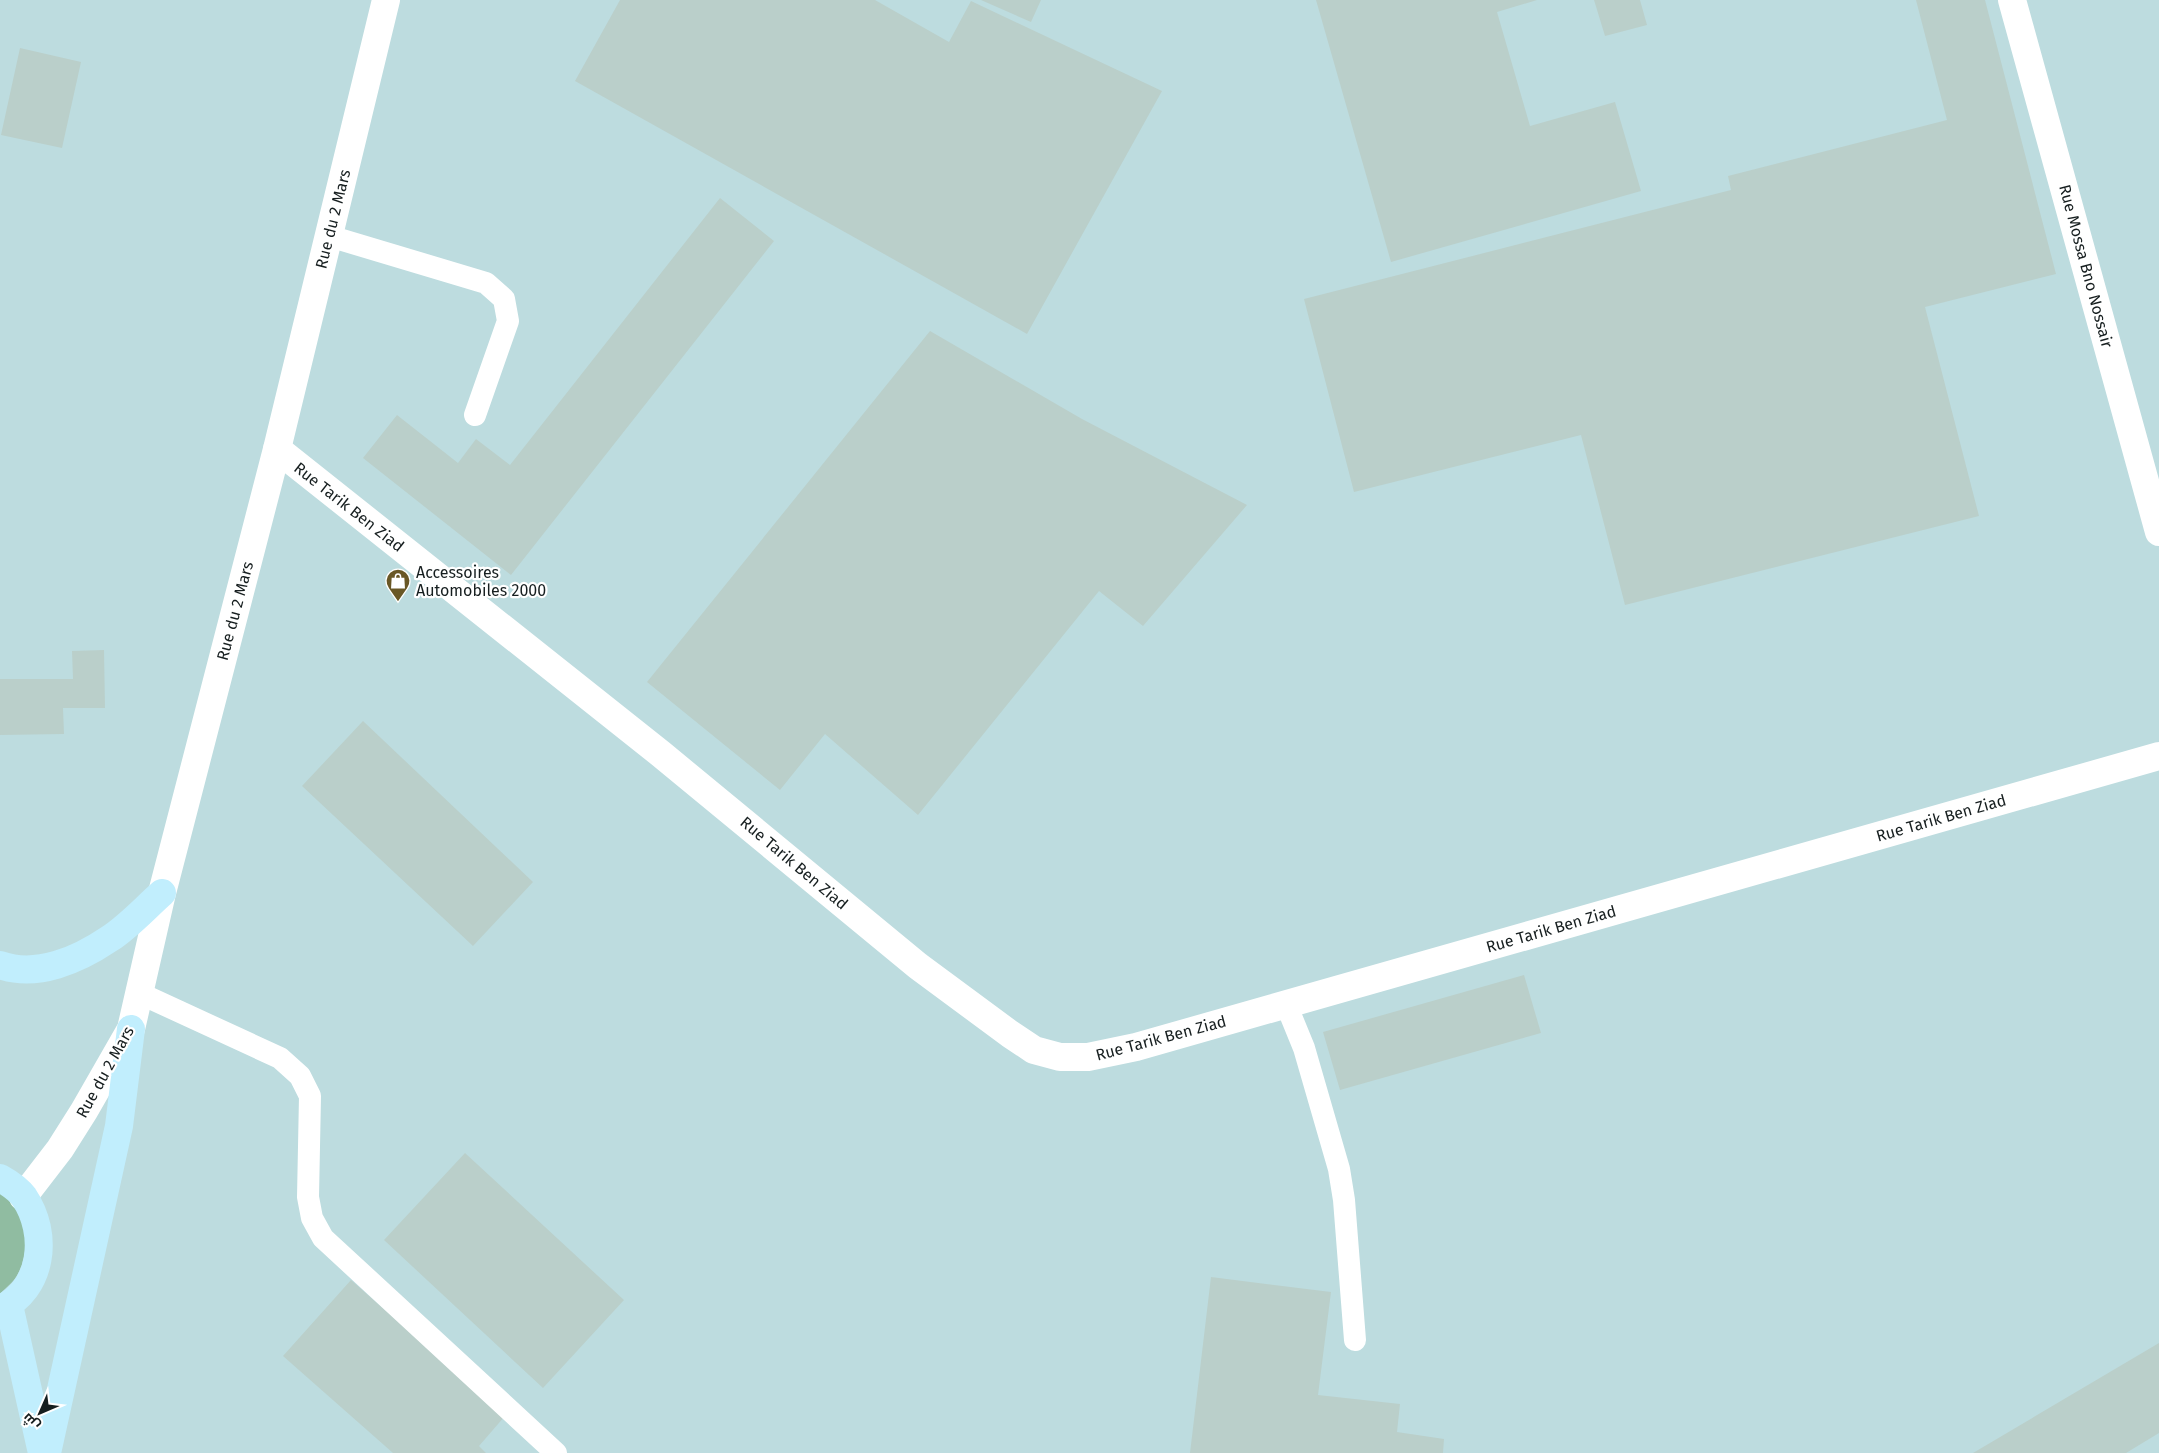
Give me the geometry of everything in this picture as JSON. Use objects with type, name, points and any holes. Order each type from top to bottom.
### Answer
[{"type":"main road","points":[[0,965],[13,970],[44,969],[74,958],[110,938],[162,893]]},
{"type":"main road","points":[[47,1453],[119,1126],[131,1029]]},
{"type":"main road","points":[[0,1178],[12,1185],[23,1197],[37,1224],[40,1254],[30,1282],[5,1307],[42,1453]]},
{"type":"street","name":"Rue du 2 Mars","points":[[23,1197],[60,1149],[131,1029],[162,893],[277,449],[386,0]]},
{"type":"street","name":"Rue Mossa Bno Nossair","points":[[2012,0],[2159,532]]},
{"type":"street","name":"Rue Tarik Ben Ziad","points":[[277,449],[661,754],[918,966],[1034,1050],[1060,1057],[1088,1057],[1136,1047],[2159,756]]},
{"type":"lane","points":[[329,236],[486,283],[504,299],[508,321],[476,416]]},
{"type":"lane","points":[[139,993],[280,1058],[300,1076],[310,1096],[308,1197],[312,1218],[323,1238],[556,1453]]},
{"type":"lane","points":[[1286,1004],[1304,1048],[1339,1169],[1344,1200],[1355,1340]]},
{"type":"shaded area","points":[[0,0],[2159,0],[2159,1453],[0,1453]]},
{"type":"green space","points":[[0,1192],[17,1210],[25,1233],[25,1245],[24,1258],[20,1269],[14,1280],[0,1294]]},
{"type":"building","points":[[620,0],[875,0],[949,42],[971,1],[1162,91],[1027,334],[575,81]]},
{"type":"building","points":[[981,0],[1041,0],[1031,22]]},
{"type":"building","points":[[1316,0],[1537,0],[1497,12],[1530,126],[1615,102],[1641,191],[1391,262]]},
{"type":"building","points":[[1594,0],[1640,0],[1647,25],[1605,36]]},
{"type":"building","points":[[1916,0],[1985,0],[2056,274],[1925,307],[1979,516],[1625,605],[1581,435],[1354,492],[1304,299],[1731,190],[1728,176],[1947,120]]},
{"type":"building","points":[[20,48],[81,62],[62,148],[1,135]]},
{"type":"building","points":[[720,198],[774,241],[511,575],[363,458],[397,415],[458,463],[476,439],[510,465]]},
{"type":"building","points":[[930,331],[1082,419],[1247,505],[1143,626],[1099,591],[918,815],[825,734],[780,790],[647,682]]},
{"type":"building","points":[[104,650],[105,708],[63,708],[64,734],[0,735],[0,679],[73,679],[72,651]]},
{"type":"building","points":[[363,721],[533,882],[473,946],[302,786]]},
{"type":"building","points":[[1524,975],[1541,1033],[1340,1090],[1323,1032]]},
{"type":"building","points":[[465,1153],[624,1300],[543,1388],[384,1240]]},
{"type":"building","points":[[1211,1277],[1331,1292],[1318,1395],[1400,1404],[1397,1432],[1444,1439],[1443,1453],[1190,1453]]},
{"type":"building","points":[[351,1280],[505,1416],[479,1446],[486,1453],[393,1453],[283,1356]]},
{"type":"building","points":[[2159,1343],[2159,1433],[2126,1453],[1973,1453]]},
{"type":"place","name":"Accessoires Automobiles 2000","points":[[398,602]]}]
